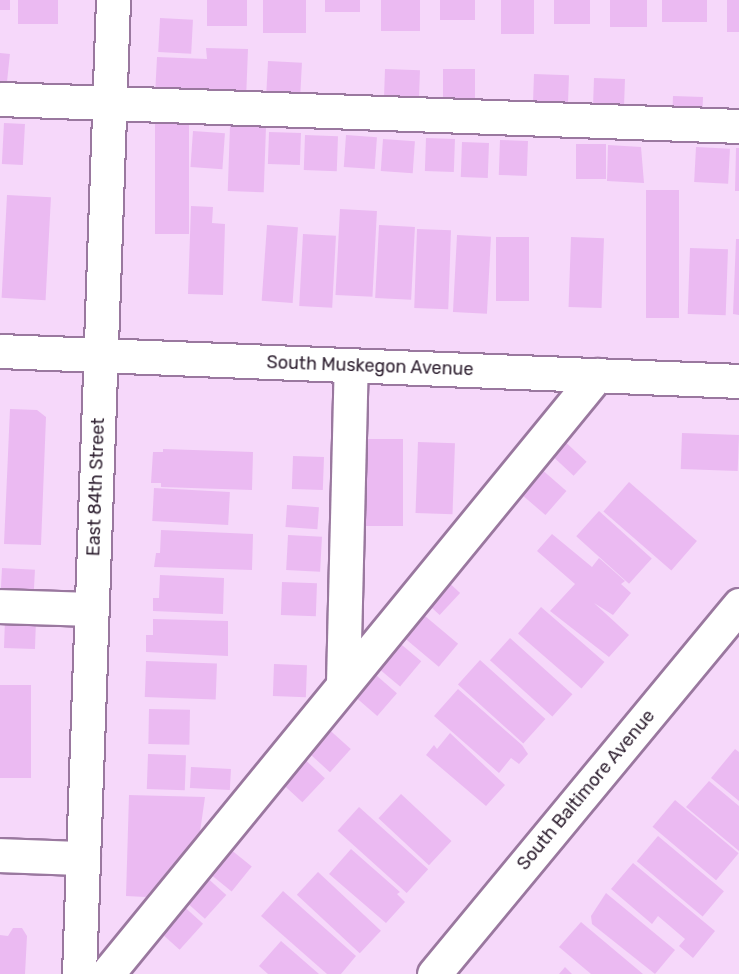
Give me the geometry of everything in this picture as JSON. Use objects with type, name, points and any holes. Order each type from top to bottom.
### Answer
[{"type":"street","name":"East 84th Street","points":[[79,974],[113,0]]},
{"type":"street","points":[[0,99],[739,126]]},
{"type":"street","name":"South Muskegon Avenue","points":[[0,351],[739,381]]},
{"type":"street","points":[[342,683],[351,365]]},
{"type":"street","points":[[107,974],[342,683],[597,375]]},
{"type":"street","name":"South Baltimore Avenue","points":[[434,974],[739,605]]},
{"type":"street","points":[[0,606],[91,609]]},
{"type":"street","points":[[0,855],[83,858]]},
{"type":"building","points":[[0,0],[10,0],[10,10],[0,10]]},
{"type":"building","points":[[18,0],[58,0],[58,24],[18,24]]},
{"type":"building","points":[[207,0],[247,0],[247,26],[207,26]]},
{"type":"building","points":[[263,0],[306,0],[306,33],[263,33]]},
{"type":"building","points":[[325,0],[360,0],[360,12],[325,12]]},
{"type":"building","points":[[381,0],[420,0],[420,31],[381,31]]},
{"type":"building","points":[[440,0],[475,0],[475,20],[440,20]]},
{"type":"building","points":[[501,0],[534,0],[534,34],[501,34]]},
{"type":"building","points":[[554,0],[590,0],[590,24],[554,24]]},
{"type":"building","points":[[610,0],[647,0],[647,27],[610,27]]},
{"type":"building","points":[[662,0],[707,0],[707,22],[662,22]]},
{"type":"building","points":[[727,0],[739,0],[739,32],[727,32]]},
{"type":"building","points":[[160,18],[193,20],[191,54],[158,52]]},
{"type":"building","points":[[206,48],[248,49],[246,100],[155,96],[157,57],[207,59]]},
{"type":"building","points":[[0,53],[10,54],[6,90],[0,89]]},
{"type":"building","points":[[268,61],[302,63],[300,101],[266,99]]},
{"type":"building","points":[[385,69],[420,70],[419,104],[384,103]]},
{"type":"building","points":[[443,69],[475,69],[475,106],[443,106]]},
{"type":"building","points":[[534,74],[569,75],[568,108],[533,107]]},
{"type":"building","points":[[594,78],[625,79],[624,112],[593,111]]},
{"type":"building","points":[[673,96],[703,97],[702,119],[672,118]]},
{"type":"building","points":[[4,123],[25,124],[23,165],[2,164]]},
{"type":"building","points":[[155,123],[189,123],[189,234],[155,234]]},
{"type":"building","points":[[230,126],[266,127],[264,192],[228,191]]},
{"type":"building","points":[[193,131],[225,133],[222,169],[190,167]]},
{"type":"building","points":[[269,132],[301,133],[300,165],[268,164]]},
{"type":"building","points":[[305,135],[338,136],[337,171],[304,170]]},
{"type":"building","points":[[346,135],[377,137],[375,169],[344,167]]},
{"type":"building","points":[[426,138],[455,139],[454,172],[425,171]]},
{"type":"building","points":[[383,139],[415,141],[413,173],[381,171]]},
{"type":"building","points":[[500,140],[528,141],[527,176],[499,175]]},
{"type":"building","points":[[462,142],[489,143],[488,178],[461,177]]},
{"type":"building","points":[[576,144],[606,144],[606,179],[576,179]]},
{"type":"building","points":[[608,145],[641,147],[644,183],[607,181]]},
{"type":"building","points":[[696,147],[730,149],[728,184],[694,182]]},
{"type":"building","points":[[736,148],[739,148],[739,191],[735,191]]},
{"type":"building","points":[[646,190],[679,190],[679,318],[646,318]]},
{"type":"building","points":[[7,195],[51,197],[46,300],[2,298]]},
{"type":"building","points":[[191,206],[213,207],[212,223],[225,224],[223,295],[188,294]]},
{"type":"building","points":[[340,209],[377,211],[372,297],[335,295]]},
{"type":"building","points":[[267,225],[298,227],[293,303],[262,301]]},
{"type":"building","points":[[379,225],[415,227],[411,300],[375,298]]},
{"type":"building","points":[[417,229],[451,230],[448,309],[414,308]]},
{"type":"building","points":[[303,234],[336,236],[332,308],[299,306]]},
{"type":"building","points":[[457,235],[491,237],[487,314],[453,312]]},
{"type":"building","points":[[496,237],[529,237],[529,301],[496,301]]},
{"type":"building","points":[[571,237],[604,238],[602,308],[569,307]]},
{"type":"building","points":[[736,239],[739,239],[739,315],[733,314]]},
{"type":"building","points":[[690,248],[728,249],[726,315],[688,314]]},
{"type":"building","points":[[10,409],[37,410],[46,417],[41,545],[4,544]]},
{"type":"building","points":[[682,433],[739,435],[738,471],[681,469]]},
{"type":"building","points":[[561,438],[587,462],[574,476],[548,452]]},
{"type":"building","points":[[364,439],[403,439],[403,526],[364,526]]},
{"type":"building","points":[[418,442],[455,443],[452,514],[416,513]]},
{"type":"building","points":[[163,449],[253,452],[252,490],[161,487],[161,483],[151,483],[153,452],[163,452]]},
{"type":"building","points":[[293,456],[324,457],[323,490],[292,489]]},
{"type":"building","points":[[540,468],[566,491],[545,515],[519,492]]},
{"type":"building","points":[[629,482],[697,541],[671,570],[603,511]]},
{"type":"building","points":[[154,488],[230,492],[228,525],[152,521]]},
{"type":"building","points":[[287,505],[319,507],[317,529],[285,527]]},
{"type":"building","points":[[599,511],[652,559],[629,584],[576,536]]},
{"type":"building","points":[[161,530],[253,534],[252,570],[154,567],[156,553],[160,553]]},
{"type":"building","points":[[552,534],[592,567],[599,558],[625,581],[621,584],[631,593],[613,615],[594,603],[629,635],[609,657],[550,611],[575,584],[537,551]]},
{"type":"building","points":[[288,535],[322,537],[320,572],[286,570]]},
{"type":"building","points":[[2,568],[35,570],[34,595],[1,593]]},
{"type":"building","points":[[160,575],[224,578],[223,614],[153,611],[153,598],[159,598]]},
{"type":"building","points":[[444,578],[460,593],[440,615],[424,600]]},
{"type":"building","points":[[282,582],[317,583],[316,616],[281,615]]},
{"type":"building","points":[[541,607],[604,662],[581,689],[518,633]]},
{"type":"building","points":[[419,611],[458,644],[439,667],[400,634]]},
{"type":"building","points":[[5,619],[36,620],[35,649],[4,648]]},
{"type":"building","points":[[153,619],[228,621],[228,656],[146,652],[146,635],[153,635]]},
{"type":"building","points":[[510,638],[572,694],[552,717],[490,660]]},
{"type":"building","points":[[396,640],[421,661],[400,686],[375,665]]},
{"type":"building","points":[[480,660],[545,719],[523,743],[458,685]]},
{"type":"building","points":[[146,661],[217,663],[216,699],[145,697]]},
{"type":"building","points":[[274,664],[307,665],[306,697],[273,696]]},
{"type":"building","points":[[369,669],[397,693],[377,716],[349,692]]},
{"type":"building","points":[[0,685],[31,685],[31,778],[0,778]]},
{"type":"building","points":[[458,689],[522,745],[528,754],[519,764],[511,758],[499,773],[434,716]]},
{"type":"building","points":[[149,709],[190,710],[189,745],[148,744]]},
{"type":"building","points":[[324,725],[351,749],[330,772],[303,748]]},
{"type":"building","points":[[450,733],[505,785],[486,806],[426,755],[434,745],[437,749]]},
{"type":"building","points":[[735,749],[739,752],[739,801],[711,778]]},
{"type":"building","points":[[148,754],[186,755],[185,790],[147,789]]},
{"type":"building","points":[[300,755],[325,778],[302,802],[277,779]]},
{"type":"building","points":[[191,767],[231,769],[230,790],[190,788]]},
{"type":"building","points":[[709,781],[739,806],[739,851],[686,807]]},
{"type":"building","points":[[401,794],[451,841],[429,865],[378,818]]},
{"type":"building","points":[[129,795],[205,797],[200,832],[146,897],[126,896]]},
{"type":"building","points":[[675,800],[739,853],[716,880],[653,827]]},
{"type":"building","points":[[359,807],[428,869],[407,893],[338,831]]},
{"type":"building","points":[[658,836],[724,891],[703,917],[637,861]]},
{"type":"building","points":[[230,849],[252,867],[232,891],[210,874]]},
{"type":"building","points":[[351,849],[400,892],[397,894],[405,902],[386,923],[329,874]]},
{"type":"building","points":[[633,863],[715,931],[693,958],[679,946],[685,939],[658,916],[652,924],[611,889]]},
{"type":"building","points":[[318,872],[381,931],[360,953],[297,895]]},
{"type":"building","points":[[204,875],[226,895],[205,919],[183,899]]},
{"type":"building","points":[[283,891],[356,956],[341,974],[327,974],[261,916]]},
{"type":"building","points":[[606,893],[675,950],[655,974],[592,924],[591,916]]},
{"type":"building","points":[[180,903],[203,924],[180,950],[157,929]]},
{"type":"building","points":[[581,922],[643,974],[591,974],[559,947]]},
{"type":"building","points":[[13,928],[22,928],[27,936],[25,974],[0,974],[0,935],[8,936]]},
{"type":"building","points":[[281,941],[319,974],[268,974],[259,966]]},
{"type":"building","points":[[565,967],[572,974],[559,974]]}]
